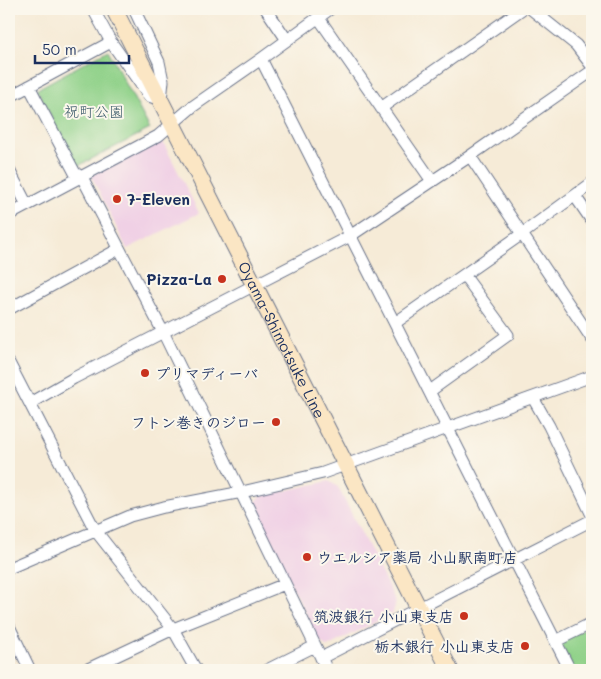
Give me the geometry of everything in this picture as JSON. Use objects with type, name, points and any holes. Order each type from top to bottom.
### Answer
[{"type":"main road","name":"Oyama-Shimotsuke Line","points":[[114,9],[162,100],[450,670]]},
{"type":"street","points":[[93,9],[111,42],[149,96],[162,100],[164,81],[159,62],[134,9]]},
{"type":"street","points":[[266,9],[287,40]]},
{"type":"street","points":[[9,215],[158,136],[192,107],[330,9]]},
{"type":"street","points":[[381,108],[522,9]]},
{"type":"street","points":[[531,9],[576,45],[592,66]]},
{"type":"street","points":[[318,17],[432,181]]},
{"type":"street","points":[[9,97],[111,42]]},
{"type":"street","points":[[261,59],[570,670]]},
{"type":"street","points":[[30,403],[162,332],[350,236],[470,156],[592,71]]},
{"type":"street","points":[[29,86],[76,173],[82,177],[162,332],[242,492],[327,670]]},
{"type":"street","points":[[470,156],[592,339]]},
{"type":"street","points":[[9,170],[27,205]]},
{"type":"street","points":[[395,323],[592,183]]},
{"type":"street","points":[[574,196],[592,221]]},
{"type":"street","points":[[9,308],[118,249]]},
{"type":"street","points":[[430,391],[508,335],[464,275]]},
{"type":"street","points":[[9,363],[95,530],[173,629],[196,670]]},
{"type":"street","points":[[9,568],[130,516],[164,506],[242,492],[323,473],[592,376]]},
{"type":"street","points":[[533,398],[549,426],[592,515]]},
{"type":"street","points":[[321,658],[592,520]]},
{"type":"street","points":[[86,670],[173,629],[285,584]]},
{"type":"street","points":[[556,641],[592,623]]},
{"type":"street","points":[[9,626],[30,670]]},
{"type":"street","points":[[266,670],[315,646]]},
{"type":"shaded area","points":[[162,140],[199,213],[127,249],[91,175]]},
{"type":"shaded area","points":[[329,481],[338,487],[396,602],[393,613],[327,647],[319,640],[252,506],[261,496]]},
{"type":"green space","name":"祝町公園","points":[[108,50],[150,129],[76,167],[37,89]]},
{"type":"green space","points":[[592,625],[592,670],[573,670],[559,642]]},
{"type":"place","name":"7-Eleven","points":[[117,199]]},
{"type":"place","name":"Pizza-La","points":[[222,279]]},
{"type":"place","name":"プリマディーバ","points":[[145,373]]},
{"type":"place","name":"フトン巻きのジロー","points":[[276,422]]},
{"type":"place","name":"ウエルシア薬局 小山駅南町店","points":[[307,557]]},
{"type":"place","name":"筑波銀行 小山東支店","points":[[464,616]]},
{"type":"place","name":"栃木銀行 小山東支店","points":[[525,646]]}]
